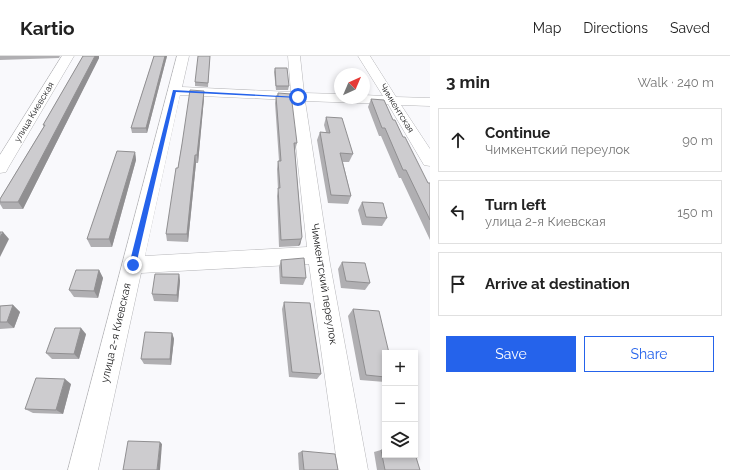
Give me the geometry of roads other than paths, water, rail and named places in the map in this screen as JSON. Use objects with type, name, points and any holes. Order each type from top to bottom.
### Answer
[{"type":"street","name":"улица Киевская","points":[[0,168],[68,56]]},
{"type":"street","name":"улица 2-я Киевская","points":[[83,470],[182,56]]},
{"type":"street","name":"Чимкентский переулок","points":[[294,56],[319,255],[353,470]]},
{"type":"street","name":"Чимкентская","points":[[364,56],[430,161]]},
{"type":"street","points":[[174,91],[394,102],[430,102]]},
{"type":"street","points":[[133,265],[319,255]]}]
